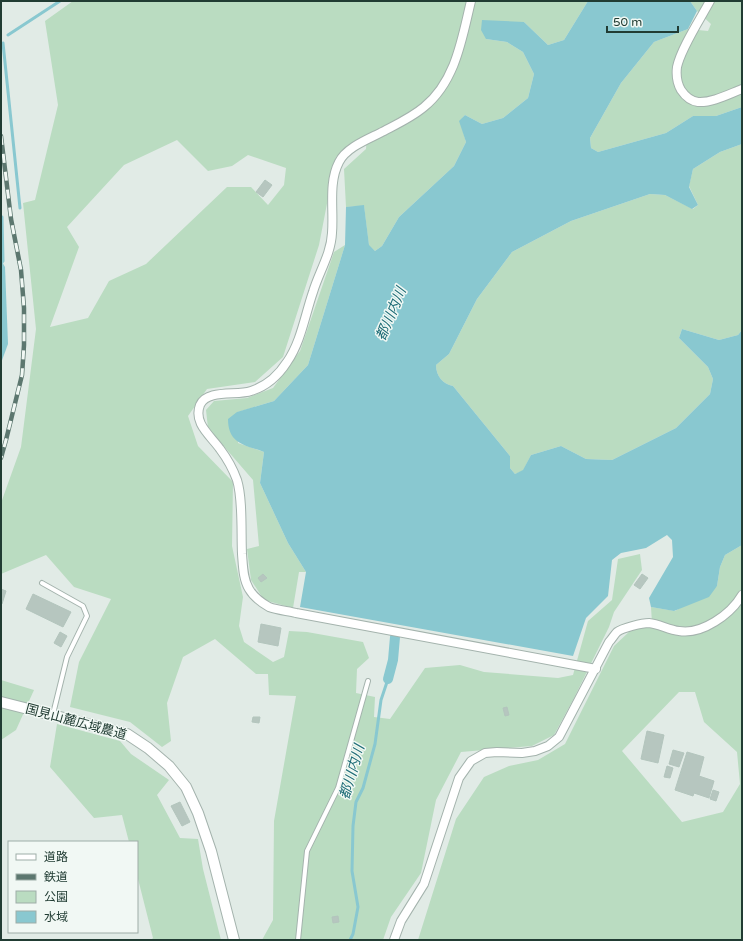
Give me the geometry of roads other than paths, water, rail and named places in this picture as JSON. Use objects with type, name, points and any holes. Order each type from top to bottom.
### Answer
[{"type":"street","points":[[471,1],[462,41],[454,65],[437,95],[415,114],[346,153],[339,162],[333,190],[332,233],[329,252],[313,291],[298,343],[288,362],[274,379],[264,386],[250,392],[210,396],[202,402],[198,418],[204,430],[220,449],[237,480],[244,574],[249,589],[259,600],[270,607],[596,669]]},
{"type":"street","points":[[710,1],[677,66],[678,86],[684,94],[692,100],[699,102],[712,100],[742,89]]},
{"type":"street","points":[[394,940],[402,921],[424,884],[459,778],[471,761],[485,753],[522,753],[535,751],[548,746],[559,737],[609,642],[618,631],[639,624],[650,623],[679,632],[690,632],[712,624],[734,606],[742,595]]},
{"type":"street","name":"国見山麓広域農道","points":[[1,702],[127,734],[153,752],[169,766],[186,787],[198,813],[212,851],[234,940]]},
{"type":"lane","points":[[42,583],[83,606],[87,616],[67,657],[53,714]]},
{"type":"lane","points":[[298,940],[307,851],[338,788],[368,681]]},
{"type":"water","points":[[588,1],[690,1],[697,11],[688,29],[654,42],[621,83],[590,138],[591,148],[598,152],[666,133],[693,116],[716,116],[742,107],[742,144],[720,152],[693,169],[689,187],[698,205],[692,209],[665,195],[650,194],[571,221],[512,252],[477,299],[449,354],[436,365],[437,373],[443,381],[453,386],[510,456],[510,468],[515,474],[523,470],[531,455],[561,446],[586,459],[612,460],[676,428],[710,394],[713,379],[708,367],[679,338],[682,329],[719,340],[738,335],[742,330],[742,545],[725,555],[720,567],[717,586],[709,597],[674,611],[651,607],[649,598],[673,557],[672,540],[667,535],[646,548],[621,553],[612,560],[608,596],[586,618],[573,656],[300,607],[306,572],[288,543],[260,483],[264,452],[244,445],[234,439],[231,434],[228,419],[237,412],[274,401],[308,365],[345,245],[346,207],[364,205],[369,245],[375,251],[382,246],[399,217],[454,166],[466,142],[459,121],[465,115],[482,124],[503,118],[528,98],[534,74],[523,52],[507,42],[486,39],[481,30],[482,20],[524,22],[548,45],[564,40]]},
{"type":"water","points":[[1,260],[5,267],[8,344],[1,363]]},
{"type":"waterway","points":[[8,35],[60,1]]},
{"type":"waterway","points":[[3,43],[20,208]]},
{"type":"waterway","points":[[1,264],[3,261],[2,217]]},
{"type":"waterway","name":"都川内川","points":[[388,679],[393,660],[395,637]]},
{"type":"waterway","name":"都川内川","points":[[350,940],[353,934],[358,907],[352,871],[353,826],[356,802],[363,788],[375,744],[381,700],[388,679]]},
{"type":"railway","points":[[1,136],[11,219],[21,270],[24,308],[22,375],[1,458]]}]
